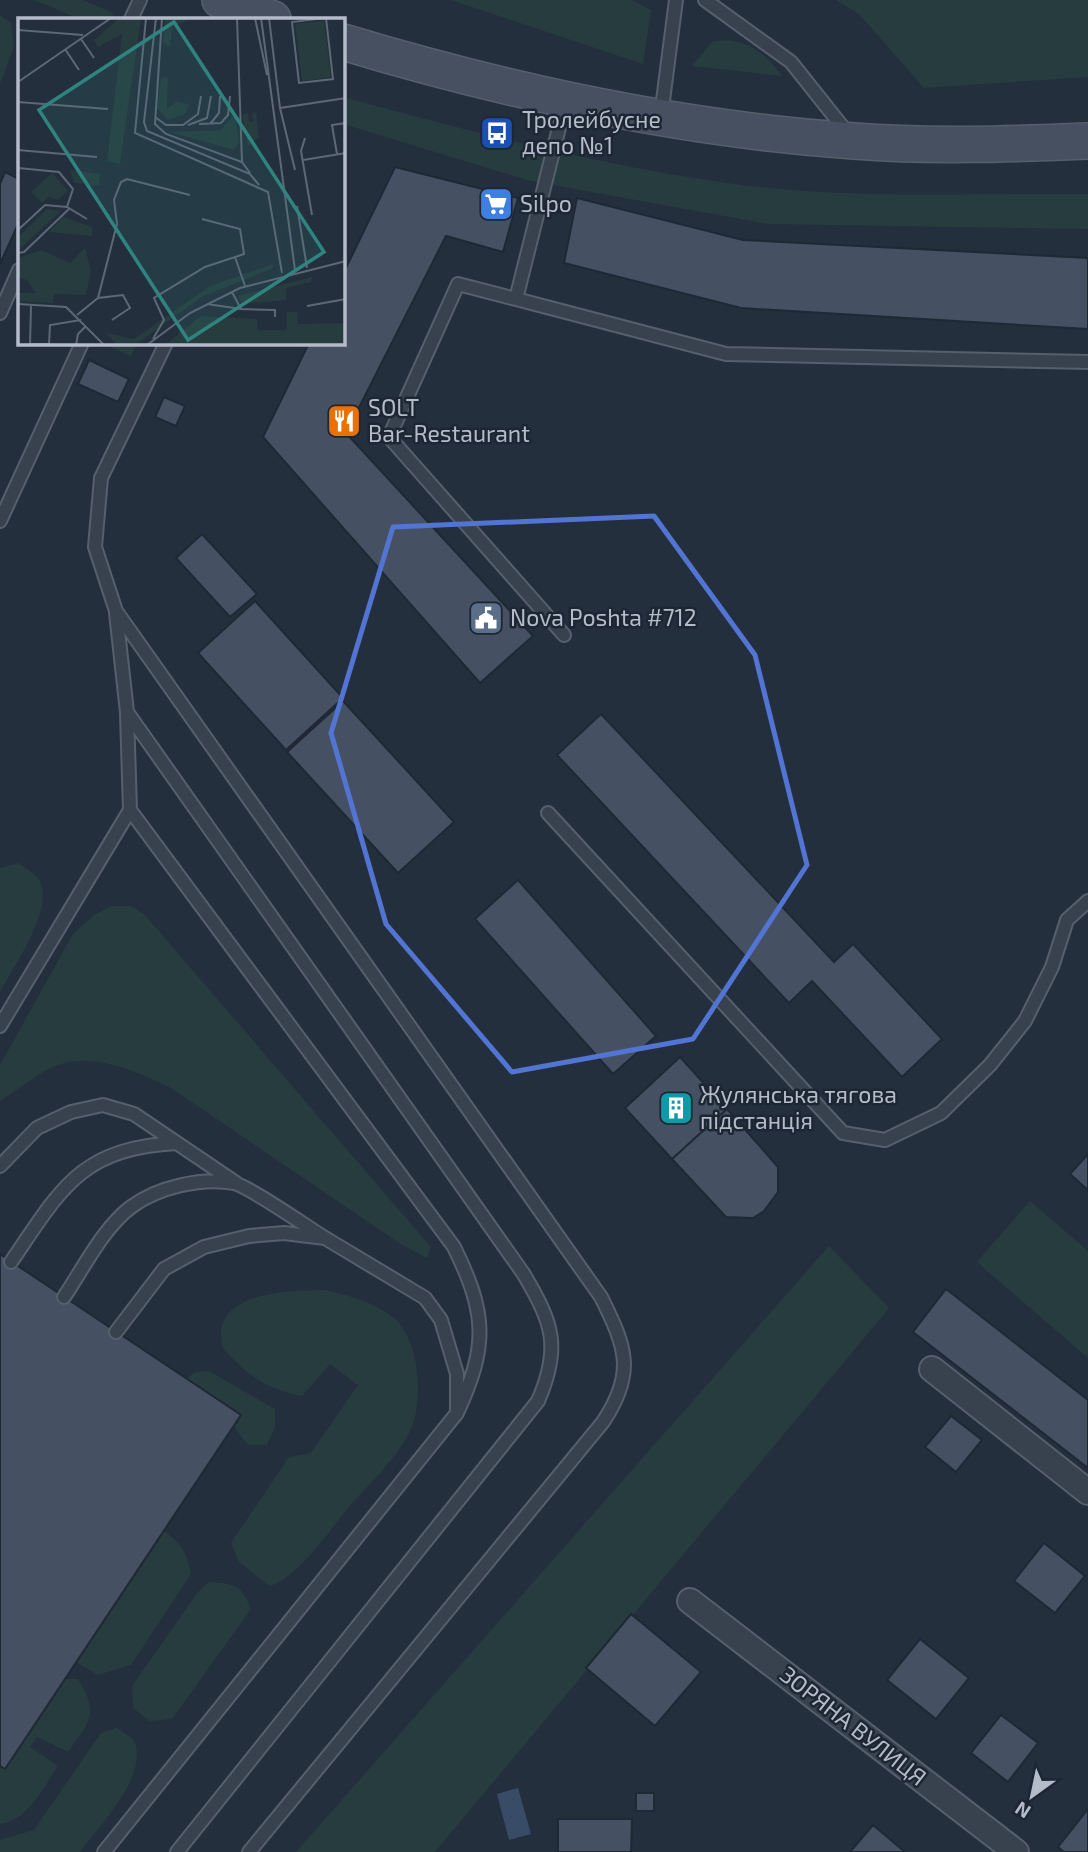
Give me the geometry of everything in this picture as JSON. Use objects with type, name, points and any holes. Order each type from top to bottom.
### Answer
[{"type":"main road","points":[[222,7],[269,18]]},
{"type":"main road","points":[[345,43],[504,88],[661,116],[854,141],[976,145],[1088,141]]},
{"type":"street","points":[[932,1369],[1088,1492]]},
{"type":"street","name":"ЗОРЯНА ВУЛИЦЯ","points":[[690,1601],[1016,1852]]},
{"type":"lane","points":[[131,18],[140,0]]},
{"type":"lane","points":[[661,116],[676,0]]},
{"type":"lane","points":[[705,0],[791,62],[854,141]]},
{"type":"lane","points":[[516,299],[566,100]]},
{"type":"lane","points":[[0,313],[18,272]]},
{"type":"lane","points":[[564,635],[388,437],[458,284],[726,354],[1088,362]]},
{"type":"lane","points":[[0,521],[81,345]]},
{"type":"lane","points":[[0,1026],[131,810],[127,712],[116,611],[95,547],[101,478],[165,345]]},
{"type":"lane","points":[[116,611],[601,1297],[619,1333],[625,1368],[621,1396],[603,1422],[249,1852]]},
{"type":"lane","points":[[127,712],[523,1273],[541,1303],[552,1338],[551,1372],[538,1401],[177,1852]]},
{"type":"lane","points":[[104,1852],[457,1413],[473,1379],[481,1343],[470,1279],[454,1247],[131,810]]},
{"type":"lane","points":[[548,813],[843,1133],[885,1140],[941,1113],[990,1065],[1025,1021],[1052,967],[1067,920],[1088,901]]},
{"type":"lane","points":[[0,1166],[37,1128],[71,1112],[103,1105],[134,1114],[236,1184],[425,1298],[442,1320],[457,1374],[457,1413]]},
{"type":"lane","points":[[11,1262],[56,1195],[79,1172],[109,1155],[142,1145],[177,1143]]},
{"type":"lane","points":[[64,1297],[110,1231],[132,1207],[167,1190],[200,1181],[236,1184]]},
{"type":"lane","points":[[116,1332],[164,1269],[204,1247],[248,1236],[284,1233],[325,1238]]},
{"type":"highlighted area","points":[[654,516],[755,655],[807,865],[693,1039],[512,1072],[386,924],[331,733],[393,527]]},
{"type":"green space","points":[[34,0],[83,0],[113,13],[112,18],[78,18]]},
{"type":"green space","points":[[451,0],[632,0],[651,10],[643,64]]},
{"type":"green space","points":[[836,0],[1088,0],[1088,77],[924,88],[859,14]]},
{"type":"green space","points":[[0,15],[11,23],[14,47],[0,84]]},
{"type":"green space","points":[[726,40],[758,51],[782,76],[692,66],[712,42]]},
{"type":"green space","points":[[345,98],[582,157],[727,183],[862,194],[1088,194],[1088,229],[768,224],[531,181],[345,125]]},
{"type":"green space","points":[[108,345],[136,345],[131,356]]},
{"type":"green space","points":[[19,863],[37,877],[42,888],[42,902],[32,935],[0,992],[0,868]]},
{"type":"green space","points":[[111,906],[130,906],[144,914],[431,1247],[427,1258],[402,1245],[171,1088],[132,1071],[90,1061],[61,1064],[37,1076],[0,1101],[0,1065],[73,934],[94,915]]},
{"type":"green space","points":[[1030,1201],[1088,1251],[1088,1358],[977,1262]]},
{"type":"green space","points":[[829,1246],[889,1308],[435,1852],[296,1852]]},
{"type":"green space","points":[[326,1290],[375,1306],[400,1324],[408,1337],[417,1368],[415,1416],[398,1452],[320,1544],[289,1576],[269,1586],[239,1562],[231,1543],[289,1457],[311,1453],[358,1385],[330,1364],[302,1396],[267,1385],[249,1373],[222,1347],[221,1327],[229,1313],[252,1299],[283,1292]]},
{"type":"green space","points":[[209,1371],[275,1409],[275,1427],[267,1445],[248,1445],[234,1427],[241,1415],[186,1379],[195,1372]]},
{"type":"green space","points":[[164,1531],[183,1550],[191,1574],[131,1665],[98,1675],[76,1662]]},
{"type":"green space","points":[[209,1582],[236,1587],[244,1595],[251,1609],[172,1719],[150,1721],[133,1708],[132,1686],[198,1592]]},
{"type":"green space","points":[[65,1679],[78,1679],[85,1691],[90,1710],[86,1725],[68,1752],[37,1737],[30,1747],[58,1766],[27,1810],[0,1824],[0,1766],[5,1769]]},
{"type":"green space","points":[[117,1728],[134,1741],[137,1754],[135,1769],[120,1799],[80,1852],[0,1852],[0,1840],[34,1830],[101,1733]]},
{"type":"water","points":[[518,1788],[531,1834],[509,1840],[497,1794]]},
{"type":"building","points":[[395,167],[518,198],[503,252],[446,236],[346,433],[533,636],[480,683],[263,437],[308,345],[345,345],[345,270]]},
{"type":"building","points":[[5,172],[18,178],[18,224],[0,264],[0,184]]},
{"type":"building","points":[[577,198],[743,240],[1088,258],[1088,329],[741,308],[564,263]]},
{"type":"building","points":[[89,360],[129,379],[118,402],[78,384]]},
{"type":"building","points":[[164,397],[185,406],[176,426],[155,417]]},
{"type":"building","points":[[202,534],[257,594],[230,617],[176,558]]},
{"type":"building","points":[[255,601],[343,698],[286,750],[198,653]]},
{"type":"building","points":[[343,701],[454,822],[398,873],[287,752]]},
{"type":"building","points":[[601,714],[834,962],[853,944],[942,1039],[902,1077],[812,981],[789,1003],[557,755]]},
{"type":"building","points":[[518,880],[656,1036],[613,1074],[475,919]]},
{"type":"building","name":"Жулянська тягова підстанція","points":[[680,1057],[727,1109],[672,1159],[625,1108]]},
{"type":"building","points":[[727,1109],[778,1167],[778,1192],[764,1211],[753,1218],[726,1217],[672,1159]]},
{"type":"building","points":[[1088,1154],[1088,1190],[1070,1174]]},
{"type":"building","points":[[0,1254],[241,1415],[5,1769],[0,1766]]},
{"type":"building","points":[[946,1289],[1088,1400],[1088,1468],[913,1332]]},
{"type":"building","points":[[951,1416],[982,1440],[956,1472],[925,1447]]},
{"type":"building","points":[[1044,1543],[1085,1576],[1055,1613],[1014,1581]]},
{"type":"building","points":[[631,1614],[701,1672],[655,1726],[586,1668]]},
{"type":"building","points":[[920,1639],[969,1678],[936,1719],[887,1680]]},
{"type":"building","points":[[1001,1715],[1038,1743],[1008,1782],[971,1753]]},
{"type":"building","points":[[636,1793],[654,1793],[654,1811],[636,1811]]},
{"type":"building","points":[[1088,1809],[1088,1852],[1064,1852],[1058,1847]]},
{"type":"building","points":[[558,1819],[632,1819],[631,1852],[558,1852]]},
{"type":"building","points":[[873,1825],[905,1852],[850,1852]]},
{"type":"place","name":"Тролейбусне депо №1","points":[[497,133]]},
{"type":"place","name":"Silpo","points":[[496,204]]},
{"type":"place","name":"SOLT Bar-Restaurant","points":[[344,421]]},
{"type":"place","name":"Nova Poshta #712","points":[[486,618]]},
{"type":"place","name":"Жулянська тягова підстанція","points":[[676,1108]]}]
